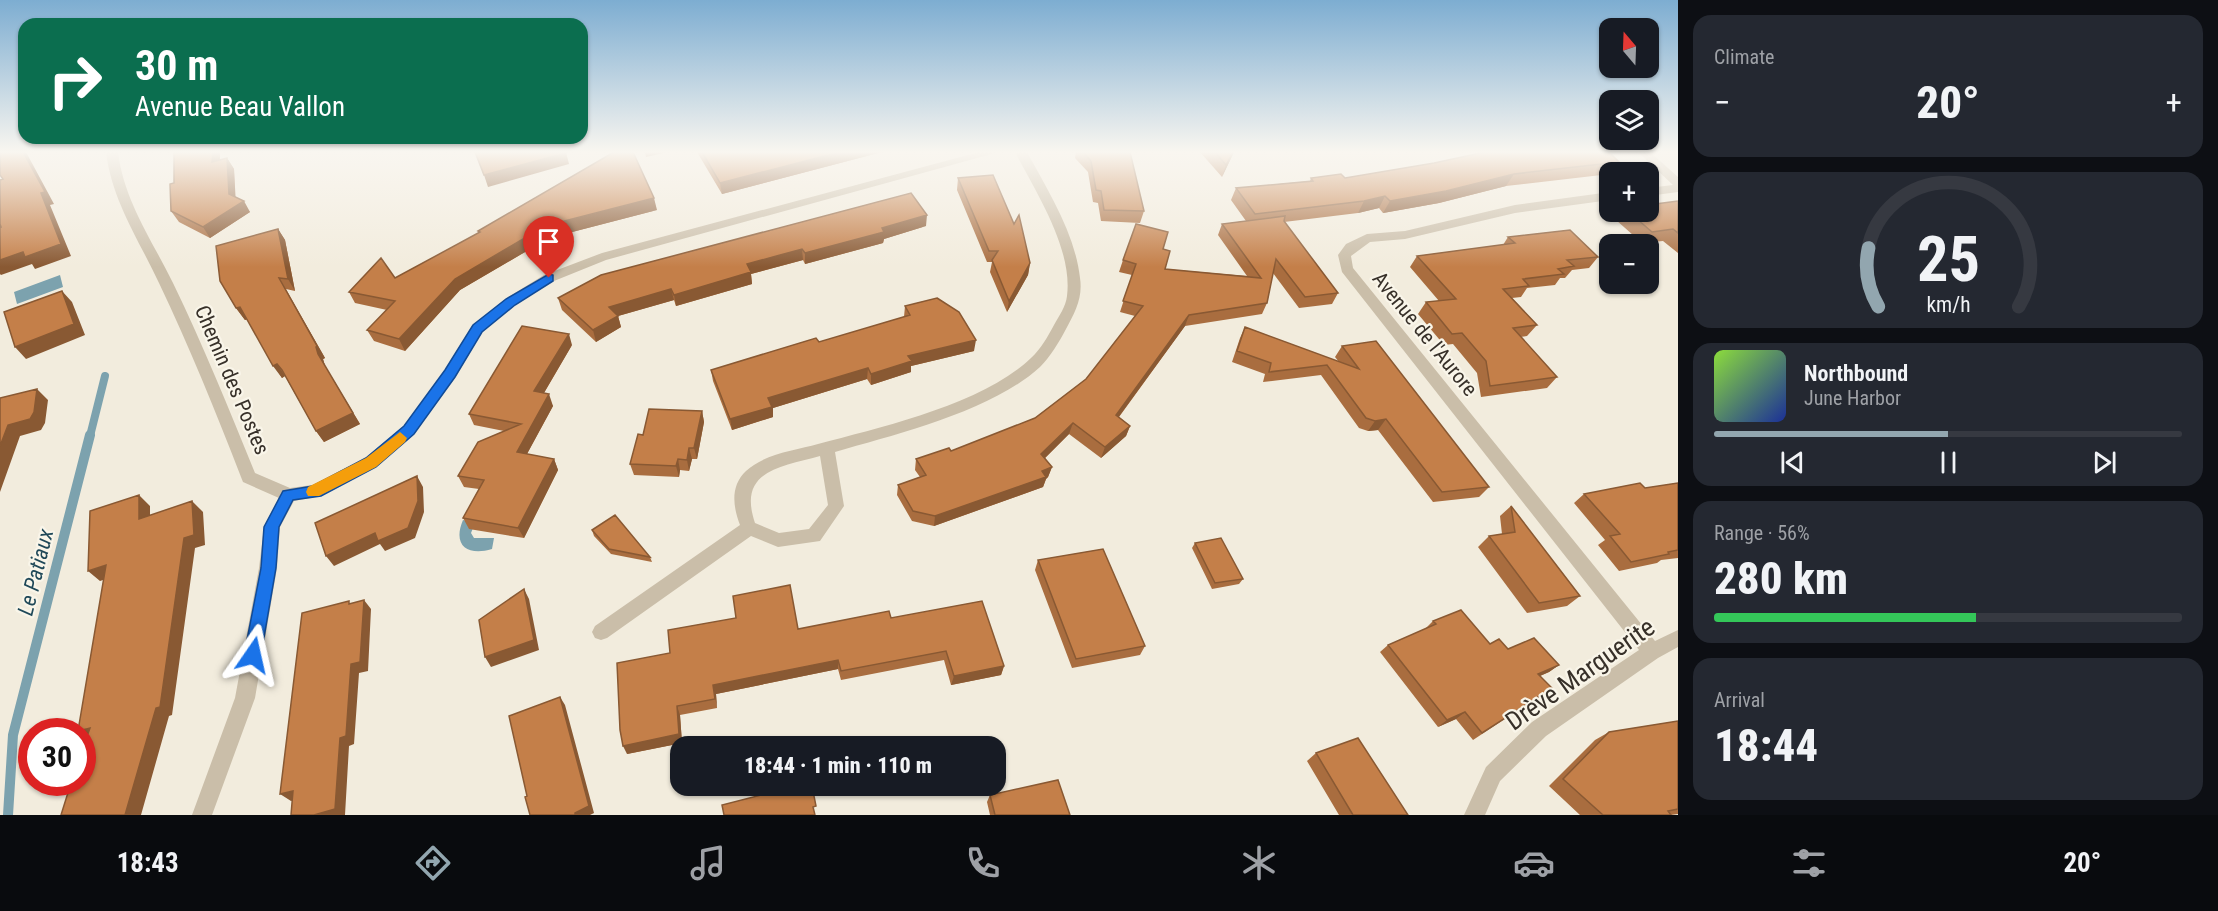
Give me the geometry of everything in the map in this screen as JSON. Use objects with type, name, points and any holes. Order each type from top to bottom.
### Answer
[{"type":"street","name":"Chemin des Postes","points":[[122,190],[213,389],[249,477],[289,495]]},
{"type":"street","points":[[201,815],[245,698],[268,568],[272,527],[289,495],[315,491],[371,462],[409,430],[450,374],[477,329],[510,302],[549,278],[603,257],[852,190]]},
{"type":"street","points":[[827,448],[836,506],[814,536],[778,540],[749,528],[744,515],[741,494],[751,476],[776,462],[929,416],[997,388],[1035,363],[1053,340],[1074,297],[1072,267],[1039,190]]},
{"type":"street","name":"Avenue de l'Aurore","points":[[1599,198],[1515,209],[1405,235],[1367,238],[1351,247],[1344,255],[1347,270],[1652,652]]},
{"type":"street","points":[[601,632],[749,528]]},
{"type":"street","name":"Drève Marguerite","points":[[1474,815],[1493,774],[1539,729],[1652,652],[1678,638]]},
{"type":"water","points":[[60,275],[63,287],[17,304],[14,292]]},
{"type":"water","points":[[463,520],[475,523],[471,533],[474,538],[494,538],[492,549],[476,551],[464,547],[460,536]]},
{"type":"building","points":[[0,190],[44,190],[45,192],[41,193],[61,244],[25,257],[23,252],[0,260]]},
{"type":"building","points":[[170,190],[229,190],[229,194],[244,201],[203,227],[171,211]]},
{"type":"building","points":[[549,190],[650,190],[654,198],[545,226],[455,279],[399,339],[367,330],[395,301],[349,292],[381,258],[395,278],[480,232],[478,231]]},
{"type":"building","points":[[963,190],[999,190],[1014,224],[1019,215],[1030,263],[1009,301],[992,260],[998,251],[989,251]]},
{"type":"building","points":[[1096,190],[1139,190],[1144,211],[1104,210],[1101,191]]},
{"type":"building","points":[[1237,190],[1450,190],[1390,201],[1385,196],[1364,201],[1255,214]]},
{"type":"building","points":[[911,193],[927,215],[882,228],[884,232],[805,253],[802,249],[747,264],[751,272],[674,295],[671,289],[609,307],[618,316],[593,330],[558,298],[601,275]]},
{"type":"building","points":[[1678,201],[1678,233],[1673,229],[1652,232],[1640,222],[1659,222],[1659,204]]},
{"type":"building","points":[[1285,216],[1284,221],[1338,293],[1305,297],[1276,259],[1267,303],[1189,315],[1116,415],[1130,426],[1105,447],[1073,423],[1041,454],[1052,467],[1042,471],[1046,477],[935,516],[913,511],[898,485],[926,475],[916,459],[949,448],[951,451],[1035,418],[1086,379],[1143,306],[1123,301],[1136,264],[1123,260],[1136,224],[1168,232],[1163,249],[1170,251],[1165,269],[1261,278],[1222,224]]},
{"type":"building","points":[[278,229],[288,279],[279,278],[317,346],[318,354],[353,413],[316,431],[282,370],[277,364],[273,366],[240,307],[236,308],[220,281],[216,246]]},
{"type":"building","points":[[1570,230],[1598,257],[1567,260],[1574,266],[1558,269],[1564,274],[1523,279],[1529,286],[1503,289],[1537,325],[1513,328],[1557,377],[1490,386],[1486,361],[1462,333],[1452,334],[1426,302],[1456,299],[1417,256],[1515,243],[1508,237]]},
{"type":"building","points":[[62,291],[74,324],[15,347],[4,312]]},
{"type":"building","points":[[937,298],[959,312],[976,340],[908,356],[912,361],[871,374],[868,368],[768,398],[772,407],[730,419],[711,370],[816,338],[819,342],[910,315],[905,306]]},
{"type":"building","points":[[522,326],[569,334],[534,391],[549,394],[517,452],[554,459],[518,528],[463,518],[484,480],[458,476],[478,442],[521,424],[469,414]]},
{"type":"building","points":[[1245,327],[1359,369],[1342,346],[1376,341],[1489,487],[1442,492],[1386,419],[1375,421],[1366,418],[1327,365],[1269,372],[1271,363],[1237,351]]},
{"type":"building","points":[[37,389],[34,412],[30,419],[8,425],[0,446],[0,398]]},
{"type":"building","points":[[649,409],[702,411],[694,448],[689,448],[687,460],[678,459],[676,466],[630,464],[638,434],[643,435]]},
{"type":"building","points":[[417,476],[418,501],[408,528],[378,541],[375,533],[326,556],[315,523]]},
{"type":"building","points":[[1640,483],[1645,488],[1678,483],[1678,550],[1631,562],[1610,536],[1620,534],[1584,494]]},
{"type":"building","points":[[139,495],[139,519],[192,501],[194,535],[184,538],[160,707],[156,708],[125,815],[61,815],[67,796],[96,796],[96,718],[80,718],[106,565],[88,571],[90,511]]},
{"type":"building","points":[[1511,506],[1580,596],[1539,603],[1489,536],[1515,532]]},
{"type":"building","points":[[615,515],[650,557],[609,549],[592,530]]},
{"type":"building","points":[[1221,538],[1243,579],[1215,583],[1195,543]]},
{"type":"building","points":[[1103,549],[1145,646],[1076,659],[1038,560]]},
{"type":"building","points":[[790,585],[798,629],[889,611],[891,618],[982,601],[1004,666],[954,676],[946,651],[841,671],[838,660],[713,685],[715,699],[677,706],[679,734],[623,746],[620,730],[617,663],[670,653],[668,630],[736,618],[733,596]]},
{"type":"building","points":[[524,589],[534,640],[485,657],[479,620]]},
{"type":"building","points":[[364,600],[360,662],[351,664],[346,736],[340,738],[335,809],[314,815],[291,815],[293,791],[280,794],[302,613],[349,601],[349,604]]},
{"type":"building","points":[[1461,610],[1490,644],[1499,639],[1508,649],[1534,638],[1559,665],[1538,674],[1552,688],[1482,733],[1465,712],[1447,720],[1388,645],[1436,624],[1433,621]]},
{"type":"building","points":[[560,697],[589,806],[575,815],[530,815],[509,716]]},
{"type":"building","points":[[1678,721],[1678,809],[1668,811],[1671,815],[1603,815],[1563,779],[1609,732]]},
{"type":"building","points":[[1358,738],[1408,815],[1353,815],[1316,753]]},
{"type":"building","points":[[1058,780],[1070,815],[995,815],[990,796],[1006,796],[1006,791]]},
{"type":"building","points":[[757,796],[814,796],[816,806],[813,807],[815,815],[724,815],[722,805]]},
{"type":"waterway","name":"Le Patiaux","points":[[90,436],[105,376]]},
{"type":"waterway","name":"Le Patiaux","points":[[8,815],[13,735],[90,435]]},
{"type":"slow traffic","points":[[313,492],[371,462],[400,438]]},
{"type":"route","points":[[253,655],[268,568],[272,527],[289,495],[315,491],[371,462],[409,430],[450,374],[477,329],[510,302],[549,278]]}]
